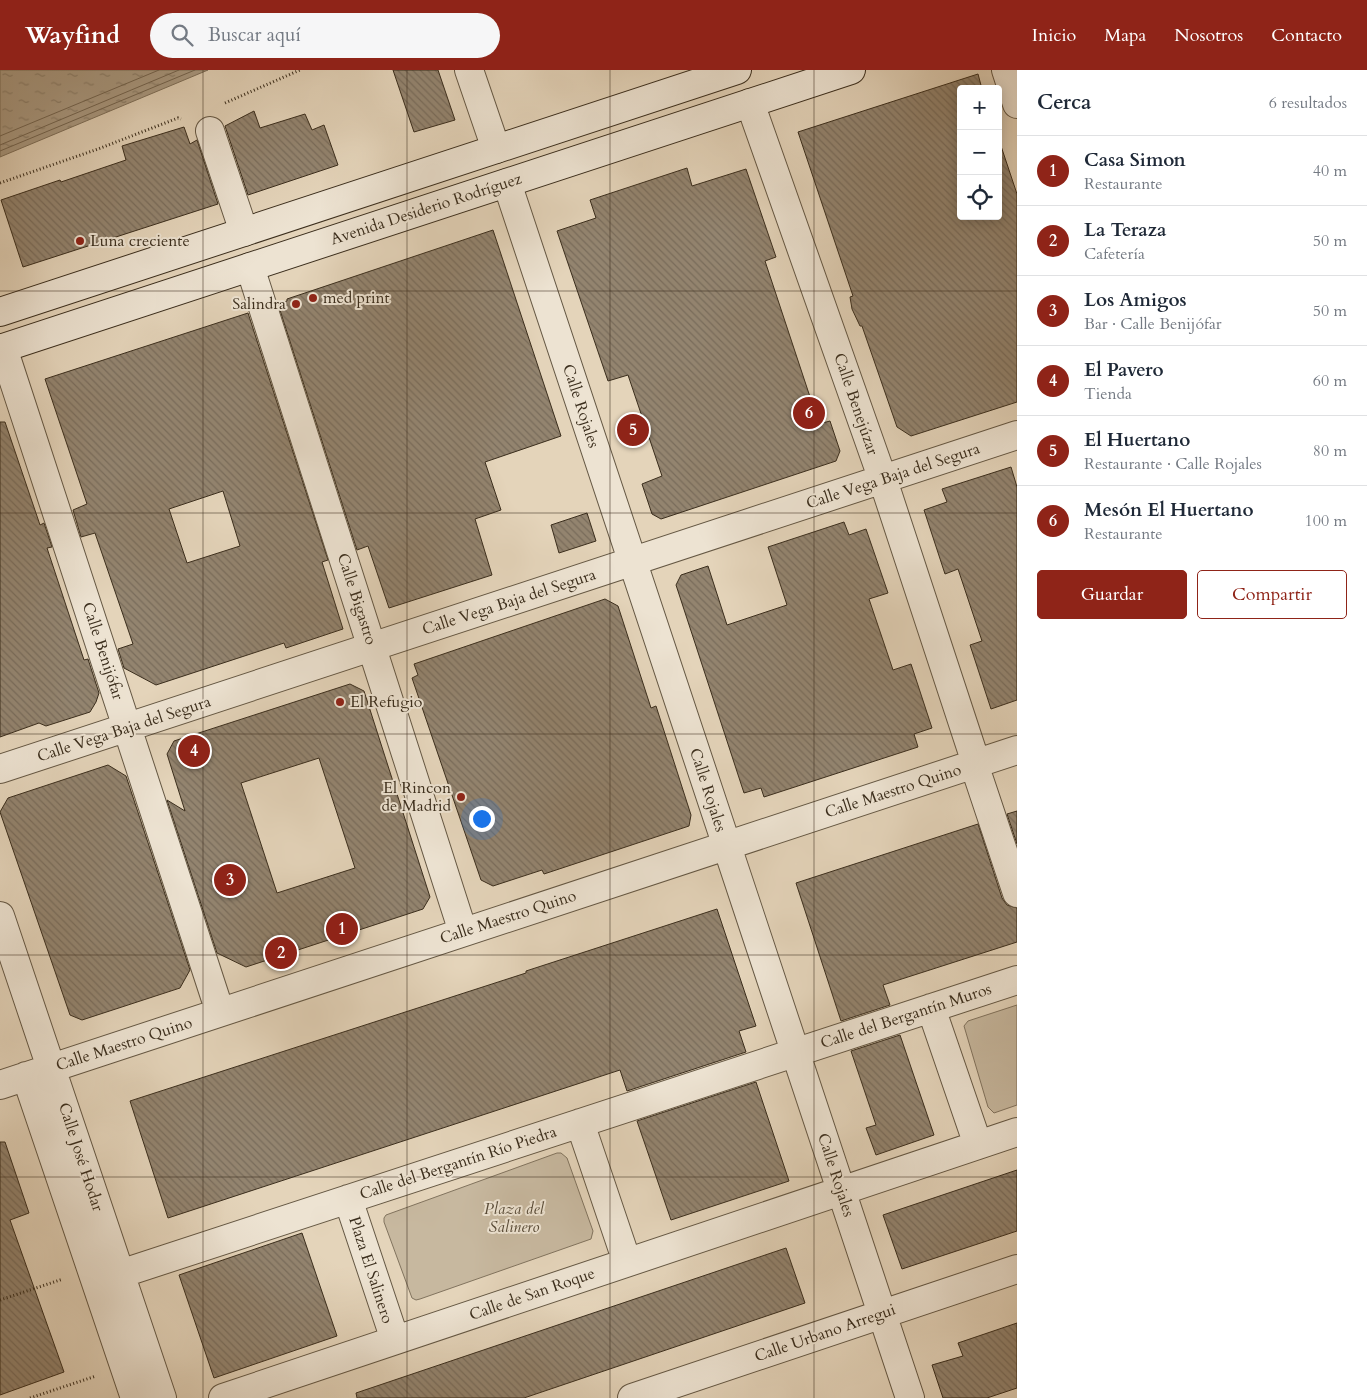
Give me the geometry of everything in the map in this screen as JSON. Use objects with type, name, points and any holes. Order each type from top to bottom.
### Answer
[{"type":"street","points":[[469,70],[496,150]]},
{"type":"street","points":[[0,312],[737,70]]},
{"type":"street","name":"Avenida Desiderio Rodríguez","points":[[2,348],[851,70]]},
{"type":"street","points":[[1006,70],[1017,104]]},
{"type":"street","name":"Calle Benejúzar","points":[[750,103],[883,480],[1017,893]]},
{"type":"street","points":[[210,131],[244,232]]},
{"type":"street","name":"Calle Rojales","points":[[507,183],[910,1398]]},
{"type":"street","name":"Calle Bigastro","points":[[250,267],[463,932]]},
{"type":"street","name":"Calle Benijófar","points":[[2,348],[220,1012]]},
{"type":"street","name":"Calle Vega Baja del Segura","points":[[0,769],[1017,435]]},
{"type":"street","name":"Calle Maestro Quino","points":[[0,1085],[1017,750]]},
{"type":"street","name":"Calle José Hodar","points":[[0,916],[38,1072],[135,1398]]},
{"type":"street","name":"Calle del Bergantín Muros","points":[[795,1052],[1017,980]]},
{"type":"street","points":[[931,1008],[978,1145]]},
{"type":"street","name":"Calle del Bergantín Río Piedra","points":[[120,1274],[795,1052]]},
{"type":"street","name":"Calle José Hodar","points":[[38,1072],[120,1274],[162,1398]]},
{"type":"street","points":[[580,1123],[627,1262]]},
{"type":"street","name":"Calle de San Roque","points":[[223,1398],[1017,1132]]},
{"type":"street","name":"Plaza El Salinero","points":[[348,1199],[395,1340]]},
{"type":"street","name":"Calle Urbano Arregui","points":[[632,1398],[1017,1268]]},
{"type":"path","points":[[0,183],[98,149],[178,118],[210,131],[219,106],[300,70]]},
{"type":"path","points":[[0,1300],[63,1278]]},
{"type":"path","points":[[30,1398],[97,1376]]},
{"type":"green space","points":[[1017,1005],[1017,1105],[994,1113],[988,1107],[964,1026],[968,1021]]},
{"type":"green space","name":"Plaza del Salinero","points":[[561,1153],[567,1158],[593,1231],[591,1239],[420,1299],[412,1298],[384,1222],[386,1215]]},
{"type":"water","points":[[0,70],[208,70],[0,157]]},
{"type":"building","points":[[393,70],[438,70],[455,120],[414,132]]},
{"type":"building","points":[[978,74],[981,85],[957,85],[957,220],[1002,220],[1002,149],[1017,194],[1017,402],[911,436],[897,427],[862,326],[860,326],[852,309],[850,297],[853,296],[798,132]]},
{"type":"building","points":[[254,111],[260,128],[305,114],[312,130],[324,125],[338,165],[248,195],[225,126]]},
{"type":"building","points":[[184,127],[190,144],[197,140],[218,204],[23,267],[1,200],[126,160],[122,146]]},
{"type":"building","points":[[687,168],[692,186],[746,169],[776,257],[765,261],[819,424],[830,421],[840,451],[836,461],[661,519],[652,514],[642,484],[662,476],[628,375],[608,381],[557,231],[596,218],[590,200]]},
{"type":"building","points":[[493,230],[561,436],[485,462],[501,510],[475,519],[492,575],[389,608],[368,546],[357,550],[278,304],[287,301],[287,299]]},
{"type":"building","points":[[248,313],[328,560],[322,562],[343,629],[286,648],[284,643],[156,685],[124,668],[118,649],[133,644],[95,533],[81,537],[73,510],[87,504],[45,379]],"holes":[[[223,491],[240,546],[187,563],[169,509]]]},
{"type":"building","points":[[0,422],[5,422],[40,525],[44,523],[52,547],[47,548],[84,660],[88,659],[99,693],[90,712],[46,726],[39,723],[0,737]]},
{"type":"building","points":[[1011,467],[1017,487],[1017,700],[991,709],[970,645],[982,641],[958,569],[945,574],[924,510],[947,502],[942,489]]},
{"type":"building","points":[[587,513],[596,541],[559,553],[551,525]]},
{"type":"building","points":[[844,522],[849,535],[866,529],[888,593],[869,599],[893,670],[911,664],[932,728],[914,734],[918,747],[764,797],[761,788],[744,793],[676,585],[681,575],[708,566],[727,625],[787,605],[768,547]]},
{"type":"building","points":[[605,599],[618,606],[651,708],[656,706],[691,815],[689,826],[544,874],[542,870],[493,886],[481,880],[412,678],[418,675],[414,664]]},
{"type":"building","points":[[350,684],[364,691],[430,897],[423,909],[246,967],[217,953],[167,800],[185,811],[167,754],[174,741]],"holes":[[[319,758],[355,868],[277,893],[241,783]]]},
{"type":"building","points":[[108,765],[126,776],[190,970],[180,988],[82,1020],[70,1015],[0,812],[8,798]]},
{"type":"building","points":[[1017,811],[1017,844],[1007,814]]},
{"type":"building","points":[[978,824],[1002,898],[1007,905],[1017,908],[1017,942],[883,985],[890,1005],[841,1021],[796,883]]},
{"type":"building","points":[[717,909],[756,1026],[739,1031],[746,1052],[627,1091],[620,1070],[168,1218],[130,1101]]},
{"type":"building","points":[[900,1035],[934,1135],[876,1155],[866,1128],[876,1125],[851,1051]]},
{"type":"building","points":[[756,1082],[789,1181],[671,1220],[637,1121]]},
{"type":"building","points":[[0,1142],[5,1142],[29,1213],[10,1220],[64,1372],[0,1395]]},
{"type":"building","points":[[1017,1170],[1017,1231],[902,1269],[883,1215]]},
{"type":"building","points":[[302,1233],[337,1336],[214,1378],[179,1275]]},
{"type":"building","points":[[786,1248],[805,1303],[524,1398],[357,1398],[356,1393]]},
{"type":"building","points":[[1017,1323],[1017,1388],[987,1398],[943,1398],[932,1365],[963,1356],[958,1343]]},
{"type":"place","name":"Luna creciente","points":[[80,241]]},
{"type":"place","name":"med print","points":[[313,298]]},
{"type":"place","name":"Salindra","points":[[296,304]]},
{"type":"place","name":"Mesón El Huertano","points":[[809,413]]},
{"type":"place","name":"El Huertano","points":[[633,430]]},
{"type":"place","name":"El Refugio","points":[[340,702]]},
{"type":"place","name":"El Pavero","points":[[194,751]]},
{"type":"place","name":"El Rincon de Madrid","points":[[461,797]]},
{"type":"place","name":"Los Amigos","points":[[230,880]]},
{"type":"place","name":"Casa Simon","points":[[342,929]]},
{"type":"place","name":"La Teraza","points":[[281,953]]}]
